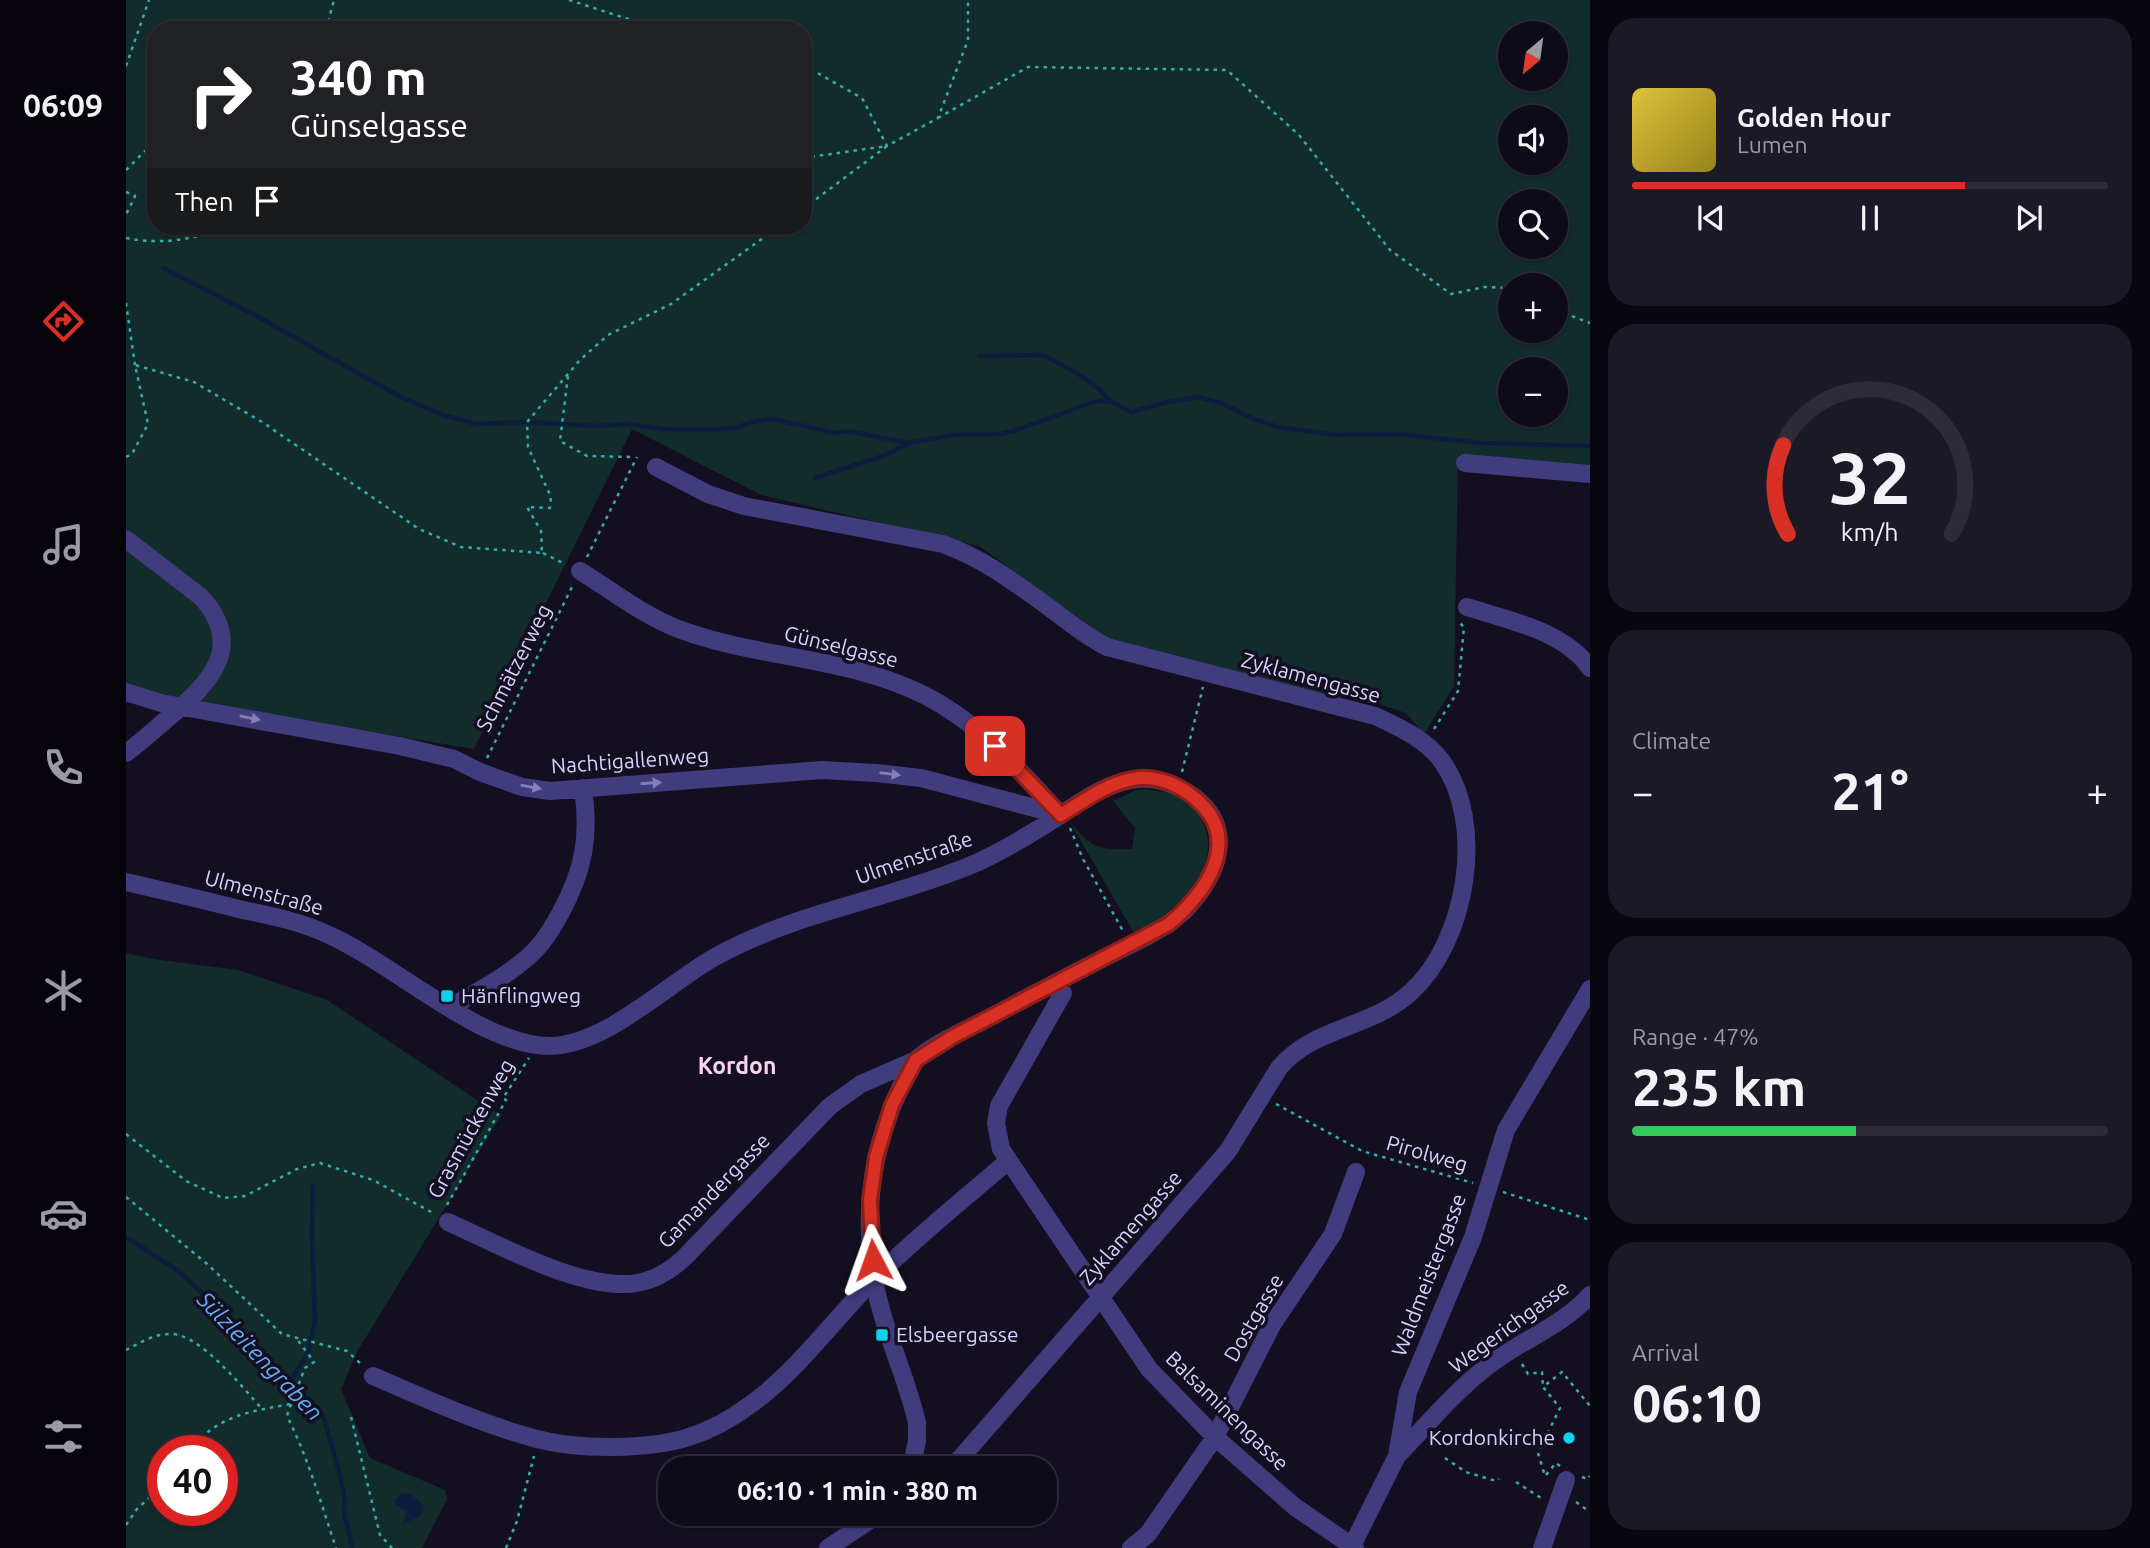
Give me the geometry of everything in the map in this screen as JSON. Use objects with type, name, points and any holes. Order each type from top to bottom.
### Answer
[{"type":"street","points":[[1465,463],[1590,474]]},
{"type":"street","name":"Zyklamengasse","points":[[656,467],[708,494],[744,506],[943,544],[960,550],[999,571],[1097,642],[1120,651],[1375,716],[1424,742],[1441,760],[1461,803],[1466,871],[1457,917],[1424,978],[1411,992],[1365,1021],[1324,1035],[1300,1047],[1279,1068],[1228,1152],[963,1456]]},
{"type":"street","points":[[126,539],[201,597],[216,618],[221,641],[216,668],[208,681],[183,706],[126,752]]},
{"type":"street","name":"Günselgasse","points":[[580,571],[656,618],[679,629],[745,648],[859,671],[927,697],[956,714],[991,742],[1063,814]]},
{"type":"street","points":[[1464,612],[1548,636],[1571,648],[1590,668]]},
{"type":"street","name":"Nachtigallenweg","points":[[126,692],[161,703],[400,746],[454,759],[480,772],[522,787],[550,790],[822,770],[876,773],[937,782],[1063,814]]},
{"type":"street","name":"Ulmenstraße","points":[[126,882],[286,920],[324,932],[358,949],[493,1032],[517,1042],[544,1046],[575,1043],[606,1029],[710,959],[744,942],[805,917],[967,867],[1100,792],[1133,779],[1155,779],[1178,785],[1199,801],[1212,816],[1220,845],[1216,862],[1201,891],[1187,909],[1169,924],[954,1036],[916,1060],[892,1105],[876,1157],[870,1200],[874,1279],[918,1423],[914,1456]]},
{"type":"street","points":[[450,1007],[497,981],[548,937],[581,869],[587,819],[583,788]]},
{"type":"street","name":"Waldmeistergasse","points":[[1353,1547],[1397,1456],[1408,1392],[1473,1237],[1487,1187],[1511,1121],[1590,989]]},
{"type":"street","name":"Balsaminengasse","points":[[1063,993],[999,1106],[996,1134],[1008,1161],[1149,1369],[1215,1437],[1295,1507],[1353,1547]]},
{"type":"street","name":"Gamandergasse","points":[[445,1215],[540,1264],[590,1279],[626,1284],[650,1280],[684,1258],[830,1106],[861,1084],[916,1060]]},
{"type":"street","points":[[373,1376],[443,1406],[538,1440],[617,1446],[678,1439],[711,1429],[752,1404],[775,1384],[874,1279],[1008,1161]]},
{"type":"street","name":"Dostgasse","points":[[1131,1548],[1147,1534],[1215,1437],[1272,1325],[1333,1234],[1356,1172]]},
{"type":"street","name":"Wegerichgasse","points":[[1397,1456],[1472,1378],[1503,1355],[1569,1316],[1590,1295]]},
{"type":"street","points":[[1542,1548],[1565,1474]]},
{"type":"street","points":[[828,1548],[861,1526]]},
{"type":"path","points":[[126,66],[149,0]]},
{"type":"path","points":[[328,21],[334,0]]},
{"type":"path","points":[[569,0],[634,21]]},
{"type":"path","points":[[937,118],[968,40],[968,0]]},
{"type":"path","points":[[812,202],[887,146],[1028,66],[1227,70],[1299,135],[1390,250],[1451,293],[1484,287],[1498,288]]},
{"type":"path","points":[[812,70],[862,98],[887,146]]},
{"type":"path","points":[[812,157],[887,146]]},
{"type":"path","points":[[126,170],[147,150]]},
{"type":"path","points":[[126,192],[135,196],[126,215]]},
{"type":"path","points":[[126,238],[150,243],[180,241],[203,235]]},
{"type":"path","points":[[542,552],[541,531],[527,507],[550,508],[551,497],[528,447],[527,422],[580,360],[608,335],[671,304],[767,235]]},
{"type":"path","points":[[126,303],[135,365],[148,424],[132,454],[126,457]]},
{"type":"path","points":[[1568,315],[1590,323]]},
{"type":"path","points":[[135,365],[194,382],[261,422],[419,529],[461,547],[542,552],[580,571]]},
{"type":"path","name":"Schmätzerweg","points":[[480,772],[636,457],[587,456],[560,441],[568,375]]},
{"type":"path","points":[[1424,742],[1458,691],[1464,627],[1460,625],[1464,612]]},
{"type":"path","points":[[1180,778],[1206,674]]},
{"type":"path","points":[[1063,814],[1083,859],[1123,931]]},
{"type":"path","name":"Grasmückenweg","points":[[445,1215],[506,1100],[503,1098],[529,1056]]},
{"type":"path","name":"Pirolweg","points":[[1263,1097],[1362,1151],[1590,1220]]},
{"type":"path","points":[[126,1134],[186,1181],[223,1198],[245,1196],[297,1169],[320,1163],[373,1180],[445,1215]]},
{"type":"path","points":[[126,1196],[206,1263],[282,1334],[347,1351],[373,1376]]},
{"type":"path","points":[[126,1350],[153,1337],[174,1334],[205,1348],[262,1409]]},
{"type":"path","points":[[296,1337],[314,1362],[305,1368],[287,1416],[310,1468],[335,1548]]},
{"type":"path","points":[[1529,1341],[1536,1352],[1521,1363],[1528,1374],[1542,1372],[1543,1387],[1560,1408],[1538,1453],[1545,1476],[1556,1463],[1565,1474]]},
{"type":"path","points":[[1543,1387],[1562,1372],[1590,1406]]},
{"type":"path","points":[[201,1435],[233,1416],[290,1404]]},
{"type":"path","points":[[351,1417],[380,1535],[392,1548]]},
{"type":"path","points":[[506,1548],[517,1521],[538,1440]]},
{"type":"path","points":[[1445,1458],[1466,1472],[1496,1481],[1499,1479]]},
{"type":"path","points":[[1516,1482],[1531,1493],[1557,1505]]},
{"type":"path","points":[[126,1525],[147,1500]]},
{"type":"path","points":[[1581,1506],[1590,1512]]},
{"type":"green space","points":[[126,0],[1590,0],[1590,470],[1458,455],[1454,686],[1424,734],[1406,713],[1361,698],[1330,697],[1110,640],[979,546],[761,495],[632,429],[474,749],[169,698],[126,685]]},
{"type":"green space","points":[[1136,790],[1169,793],[1184,800],[1195,810],[1203,822],[1208,849],[1199,878],[1190,891],[1164,915],[1134,933],[1071,824],[1086,839],[1098,846],[1132,849],[1135,828],[1113,801]]},
{"type":"green space","points":[[126,953],[238,970],[327,1000],[501,1116],[357,1352],[341,1389],[370,1458],[445,1490],[447,1499],[422,1548],[126,1548]]},
{"type":"water","points":[[402,1493],[409,1493],[425,1506],[420,1516],[403,1524],[407,1511],[396,1505],[395,1500]]},
{"type":"waterway","points":[[163,268],[253,314],[399,396],[443,415],[476,424],[628,424],[665,429],[708,430],[735,428],[774,419],[834,433],[848,431],[909,443],[953,435],[1000,434],[1096,401],[1110,401],[1131,412],[1198,397],[1221,403],[1278,427],[1337,435],[1397,434],[1482,443],[1590,446]]},
{"type":"waterway","points":[[979,356],[1043,355],[1077,373],[1109,400]]},
{"type":"waterway","points":[[815,478],[886,455],[909,443]]},
{"type":"waterway","points":[[290,1382],[308,1353],[315,1322],[313,1186]]},
{"type":"waterway","name":"Sülzleitengraben","points":[[126,1237],[181,1273],[200,1291],[234,1333],[280,1372],[323,1415],[339,1471],[352,1548]]},
{"type":"place","name":"Hänflingweg","points":[[447,996]]},
{"type":"place","name":"Elsbeergasse","points":[[882,1335]]},
{"type":"place","name":"Kordonkirche","points":[[1569,1438]]},
{"type":"district","name":"Kordon","points":[[737,1066]]},
{"type":"route","points":[[873,1260],[870,1200],[876,1157],[892,1105],[916,1060],[954,1036],[1169,924],[1187,909],[1201,891],[1216,862],[1220,845],[1212,816],[1199,801],[1178,785],[1155,779],[1133,779],[1100,792],[1061,815],[995,746]]}]
